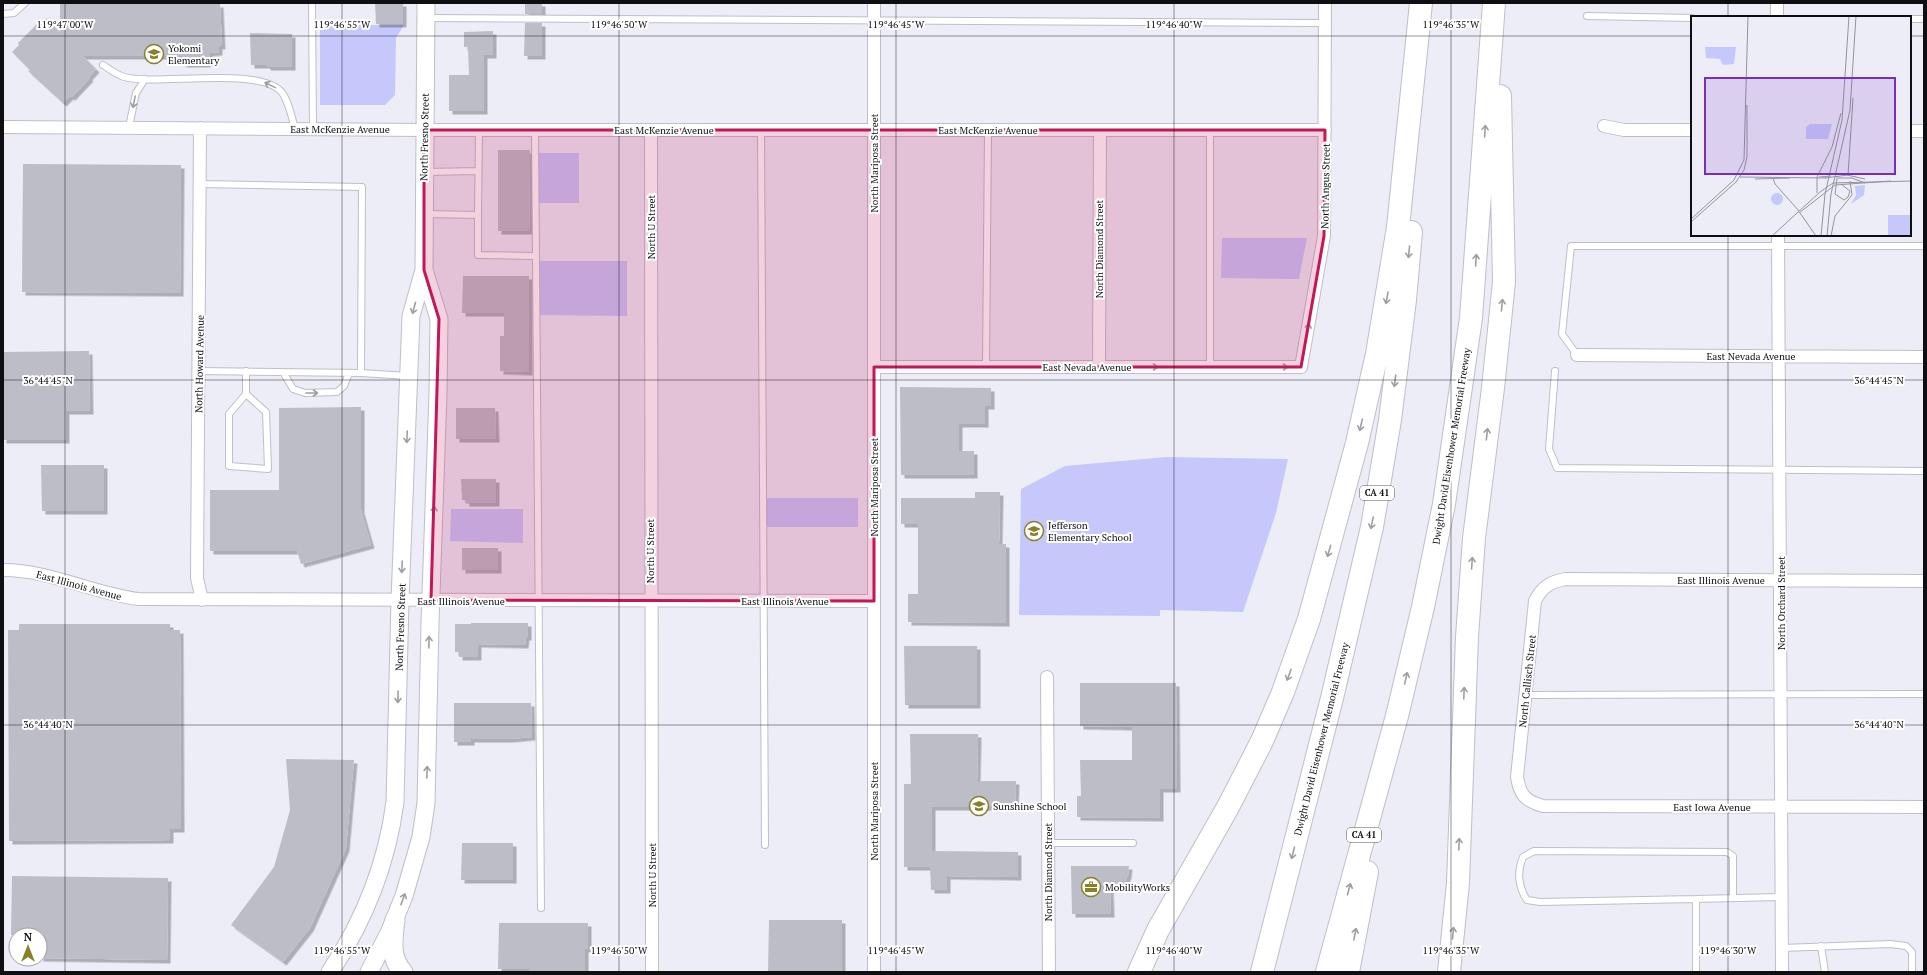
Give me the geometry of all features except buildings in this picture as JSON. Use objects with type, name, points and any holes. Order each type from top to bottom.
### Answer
[{"type":"highway","points":[[1139,972],[1158,930],[1228,807],[1262,741],[1283,692],[1309,618],[1328,554],[1357,443],[1377,354],[1388,292],[1398,227],[1421,3]]},
{"type":"highway","name":"Dwight David Eisenhower Memorial Freeway","points":[[1262,972],[1338,676],[1372,527],[1390,420],[1405,300],[1416,164],[1424,3]]},
{"type":"highway","name":"Dwight David Eisenhower Memorial Freeway","points":[[1327,972],[1397,716],[1444,504],[1469,333],[1494,3]]},
{"type":"highway","points":[[1449,972],[1458,883],[1467,637],[1474,538],[1493,388],[1504,282],[1498,3]]},
{"type":"highway","points":[[1348,972],[1397,716]]},
{"type":"main road","name":"North Fresno Street","points":[[330,972],[352,936],[368,900],[382,866],[391,833],[396,777],[400,601],[411,316],[424,270],[426,10]]},
{"type":"main road","name":"North Fresno Street","points":[[369,972],[395,920],[412,872],[421,836],[426,803],[430,600],[438,393],[439,319],[424,270]]},
{"type":"main road","points":[[395,920],[393,949],[397,964],[403,972]]},
{"type":"street","name":"North Mariposa Street","points":[[874,3],[874,972]]},
{"type":"street","name":"North Angus Street","points":[[1301,367],[1324,236],[1325,3]]},
{"type":"street","points":[[1777,3],[1777,16]]},
{"type":"street","points":[[1604,126],[1624,130],[1691,130]]},
{"type":"street","name":"East McKenzie Avenue","points":[[3,127],[424,130],[1325,130]]},
{"type":"street","name":"North Howard Avenue","points":[[200,128],[197,578],[202,600]]},
{"type":"street","name":"North U Street","points":[[651,130],[650,600],[652,972]]},
{"type":"street","name":"North Diamond Street","points":[[1099,367],[1100,130]]},
{"type":"street","points":[[1911,131],[1924,131]]},
{"type":"street","name":"North Orchard Street","points":[[1778,241],[1782,972]]},
{"type":"street","name":"East Nevada Avenue","points":[[1577,355],[1924,357]]},
{"type":"street","name":"East Nevada Avenue","points":[[874,367],[1301,367]]},
{"type":"street","name":"East Illinois Avenue","points":[[3,570],[26,571],[46,575],[113,596],[138,599],[400,601],[874,601]]},
{"type":"street","name":"East Illinois Avenue","points":[[1544,587],[1554,581],[1565,579],[1924,581]]},
{"type":"street","name":"North Callisch Street","points":[[1517,777],[1536,601],[1544,587]]},
{"type":"street","name":"North Diamond Street","points":[[1047,677],[1049,972]]},
{"type":"street","name":"East Iowa Avenue","points":[[1517,777],[1522,795],[1531,802],[1543,806],[1924,807]]},
{"type":"lane","points":[[3,14],[14,13],[24,3]]},
{"type":"lane","points":[[312,3],[313,129]]},
{"type":"lane","points":[[426,10],[874,20],[1325,23]]},
{"type":"lane","points":[[1587,16],[1691,18]]},
{"type":"lane","points":[[1911,19],[1924,19]]},
{"type":"lane","points":[[103,65],[124,77],[145,79],[245,78],[268,83],[283,93],[295,129]]},
{"type":"lane","points":[[129,127],[136,93],[145,79]]},
{"type":"lane","points":[[479,130],[480,162],[478,171],[478,255],[536,256]]},
{"type":"lane","points":[[535,130],[541,908]]},
{"type":"lane","points":[[761,130],[765,845]]},
{"type":"lane","points":[[986,367],[988,130]]},
{"type":"lane","points":[[1210,130],[1210,367]]},
{"type":"lane","points":[[424,172],[478,171]]},
{"type":"lane","points":[[200,184],[362,187],[360,373]]},
{"type":"lane","points":[[424,214],[478,215]]},
{"type":"lane","points":[[1577,355],[1562,334],[1571,246],[1778,241],[1924,246]]},
{"type":"lane","points":[[199,371],[360,373],[409,376]]},
{"type":"lane","points":[[246,371],[246,394],[229,414],[229,466],[268,469],[266,412],[246,394]]},
{"type":"lane","points":[[1555,371],[1549,449],[1557,468],[1924,471]]},
{"type":"lane","points":[[283,372],[293,389],[305,393],[337,392],[344,386],[349,373]]},
{"type":"lane","points":[[1526,695],[1780,693],[1924,694]]},
{"type":"lane","points":[[1048,843],[1133,844]]},
{"type":"lane","points":[[1733,898],[1733,856],[1727,852],[1534,851],[1522,857],[1518,867],[1521,892],[1527,900],[1540,902],[1782,897]]},
{"type":"lane","points":[[1696,899],[1696,972]]},
{"type":"lane","points":[[1782,948],[1872,944],[1906,946],[1912,952],[1912,972]]},
{"type":"lane","points":[[1821,946],[1825,972]]},
{"type":"highlighted area","points":[[424,130],[1325,130],[1324,236],[1301,367],[874,367],[874,601],[431,600],[439,319],[424,270]]},
{"type":"shaded area","points":[[320,25],[404,25],[396,38],[395,95],[385,105],[320,105]]},
{"type":"shaded area","points":[[536,153],[579,153],[579,203],[536,203]]},
{"type":"shaded area","points":[[1222,238],[1307,238],[1299,279],[1221,278]]},
{"type":"shaded area","points":[[535,261],[627,261],[627,316],[535,315]]},
{"type":"shaded area","points":[[1166,457],[1288,459],[1276,513],[1243,612],[1160,610],[1160,616],[1019,615],[1021,489],[1065,466]]},
{"type":"shaded area","points":[[766,498],[858,498],[858,527],[766,527]]},
{"type":"shaded area","points":[[451,509],[523,509],[523,543],[450,541]]},
{"type":"place","name":"Yokomi Elementary","points":[[154,54]]},
{"type":"place","name":"Jefferson Elementary School","points":[[1034,531]]},
{"type":"place","name":"Sunshine School","points":[[979,806]]},
{"type":"place","name":"MobilityWorks","points":[[1091,887]]}]
